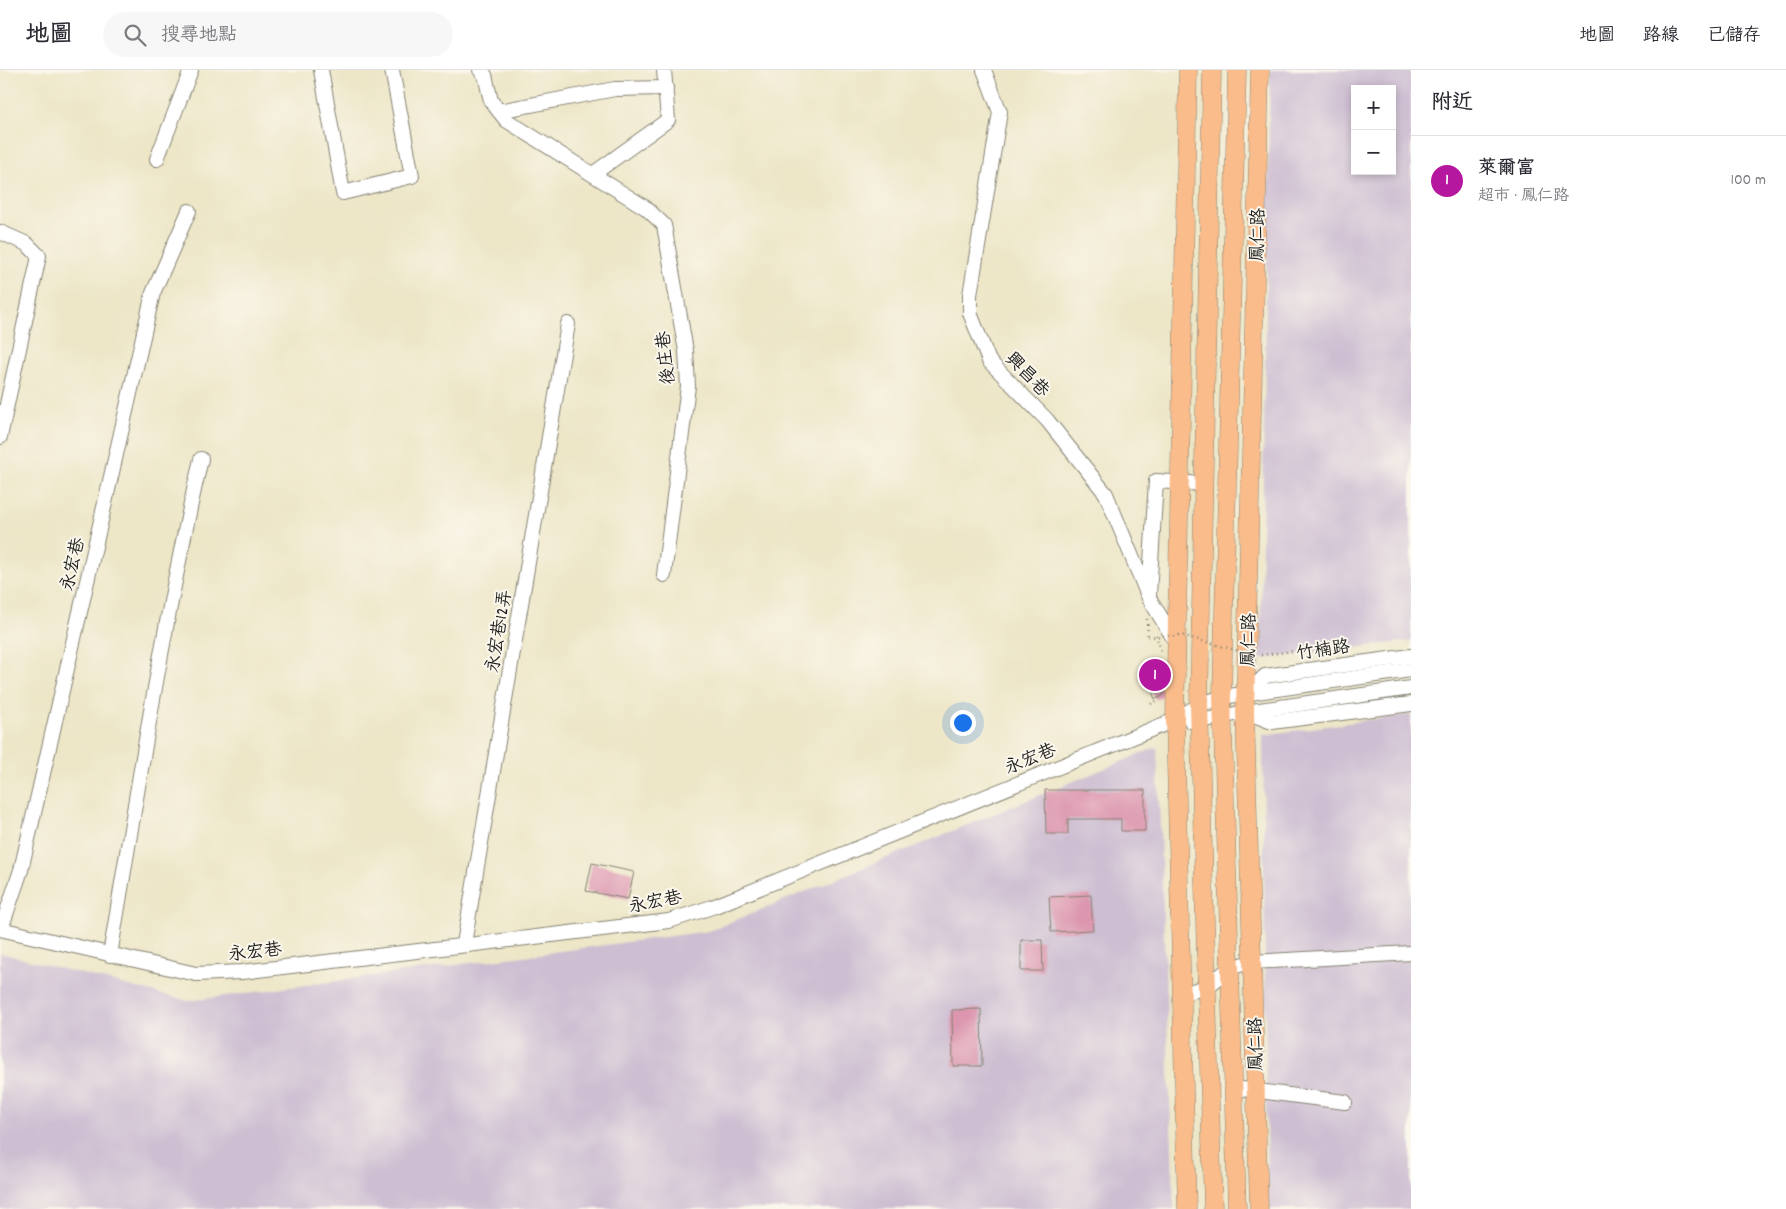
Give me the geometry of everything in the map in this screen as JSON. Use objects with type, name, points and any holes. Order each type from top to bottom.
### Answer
[{"type":"main road","points":[[1187,1209],[1175,720],[1169,648],[1180,482],[1188,70]]},
{"type":"main road","points":[[1212,70],[1199,713],[1213,1209]]},
{"type":"main road","name":"鳳仁路","points":[[1237,70],[1222,697],[1237,1209]]},
{"type":"main road","name":"鳳仁路","points":[[1259,1209],[1246,703],[1260,70]]},
{"type":"street","points":[[157,160],[191,70]]},
{"type":"street","points":[[321,70],[343,193],[412,176],[392,70]]},
{"type":"street","points":[[480,70],[485,75],[491,101],[499,111],[615,89],[666,88]]},
{"type":"street","points":[[593,174],[668,120],[664,70]]},
{"type":"street","name":"興昌巷","points":[[984,70],[1000,112],[970,295],[970,313],[989,361],[1047,420],[1106,494],[1169,648]]},
{"type":"street","name":"後庄巷","points":[[499,111],[506,120],[646,208],[664,226],[686,351],[688,386],[664,575]]},
{"type":"street","name":"永宏巷","points":[[189,211],[153,293],[21,870],[1,929],[196,974],[242,972],[669,921],[715,906],[1175,720]]},
{"type":"street","points":[[0,232],[27,244],[39,256],[0,437]]},
{"type":"street","name":"永宏巷12弄","points":[[464,944],[568,324]]},
{"type":"street","points":[[110,955],[156,683],[184,535],[201,458]]},
{"type":"street","points":[[1149,598],[1156,481],[1204,484]]},
{"type":"street","name":"竹楠路","points":[[1246,703],[1265,676],[1411,656]]},
{"type":"street","name":"竹楠路","points":[[1199,713],[1223,717],[1246,703],[1411,670]]},
{"type":"street","name":"竹楠路","points":[[1175,720],[1199,713],[1222,697],[1246,703],[1411,688]]},
{"type":"street","name":"竹楠路","points":[[1246,703],[1272,722],[1411,704]]},
{"type":"street","points":[[1182,994],[1207,986],[1231,967],[1253,962],[1411,953]]},
{"type":"street","points":[[1234,1088],[1345,1102]]},
{"type":"path","points":[[1149,615],[1152,624]]},
{"type":"path","points":[[1155,633],[1169,648]]},
{"type":"path","points":[[1148,638],[1181,635],[1257,656],[1293,651]]},
{"type":"path","points":[[1152,704],[1167,694]]},
{"type":"shaded area","points":[[1270,70],[1411,70],[1411,641],[1260,659]]},
{"type":"shaded area","points":[[1411,714],[1411,1209],[1267,1209],[1263,735]]},
{"type":"shaded area","points":[[1157,747],[1174,1209],[0,1209],[0,953],[188,1001],[709,931]]},
{"type":"building","points":[[1158,659],[1165,676],[1165,691],[1163,696],[1155,699],[1141,666]]},
{"type":"building","points":[[1045,790],[1145,790],[1145,831],[1121,831],[1121,819],[1068,819],[1068,834],[1046,834]]},
{"type":"building","points":[[592,863],[634,872],[628,899],[586,891]]},
{"type":"building","points":[[1091,895],[1093,930],[1051,932],[1049,897]]},
{"type":"building","points":[[1021,940],[1042,940],[1043,971],[1021,971]]},
{"type":"building","points":[[981,1009],[982,1066],[953,1066],[952,1010]]},
{"type":"place","name":"萊爾富","points":[[1155,675]]}]
